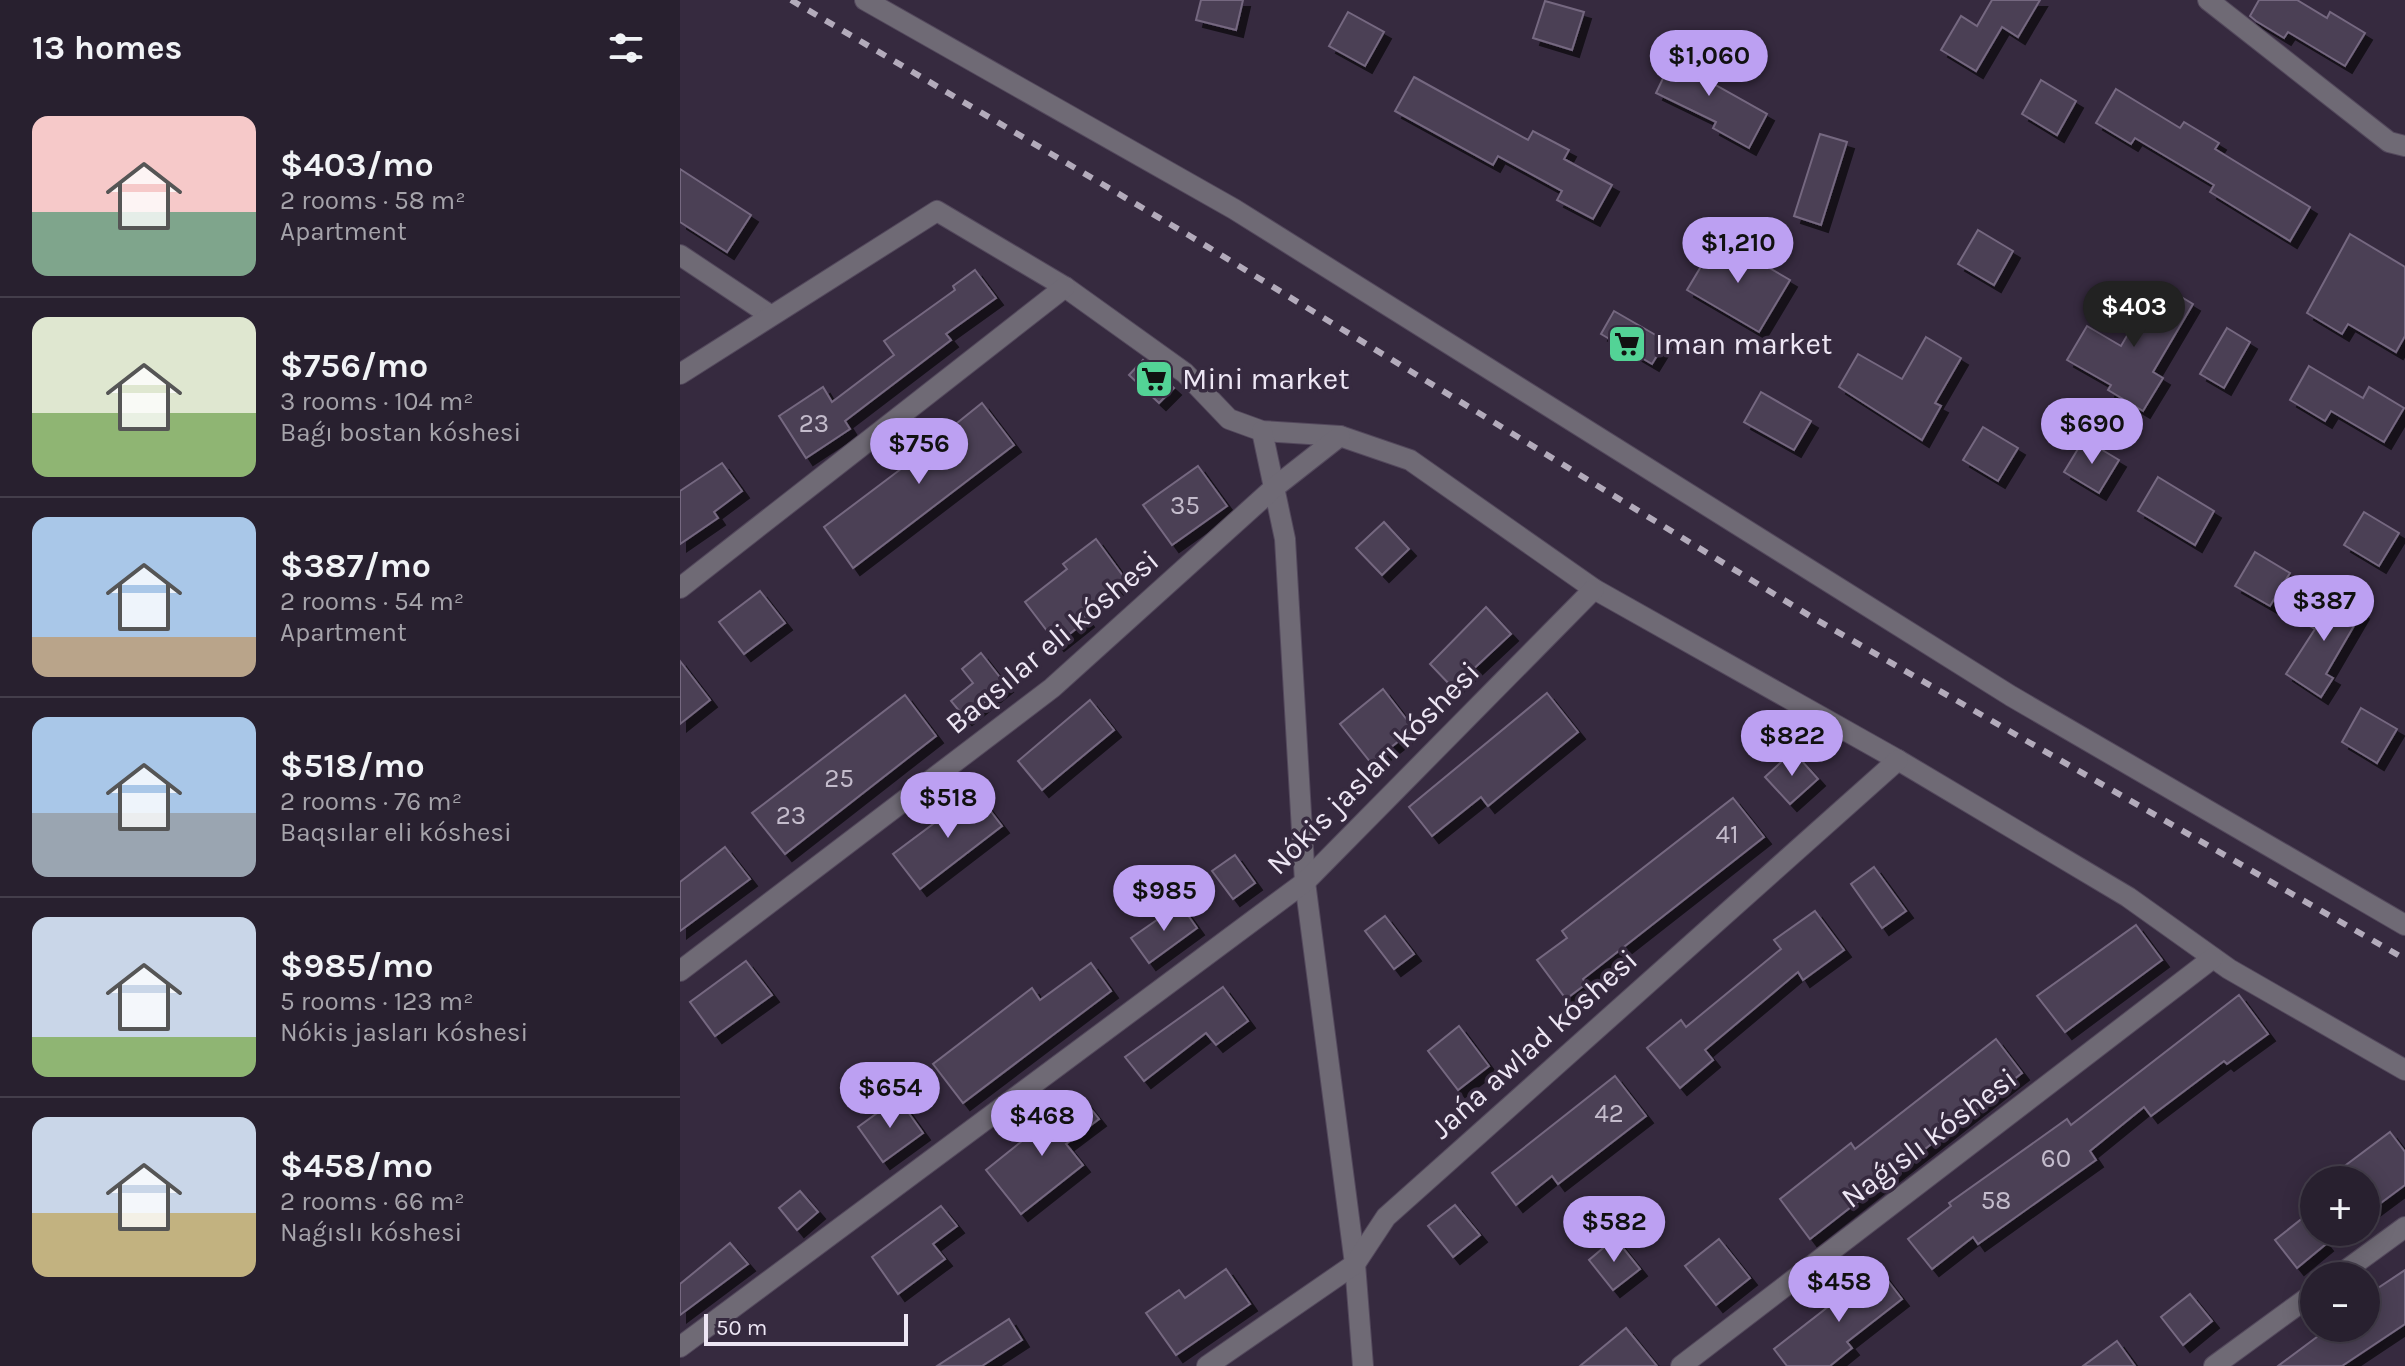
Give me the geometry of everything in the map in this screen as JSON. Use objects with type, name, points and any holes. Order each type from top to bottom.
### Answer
[{"type":"street","points":[[865,0],[1234,209],[2011,696],[2405,925]]},
{"type":"street","points":[[2208,0],[2389,142],[2405,146]]},
{"type":"street","points":[[680,374],[937,211],[1065,287],[1185,373],[1229,419],[1262,431],[1340,436],[1410,460],[1594,589],[1898,760],[2128,897],[2213,958],[2405,1070]]},
{"type":"street","points":[[680,255],[770,315]]},
{"type":"street","points":[[680,588],[1065,287]]},
{"type":"street","points":[[1262,431],[1285,539],[1305,882],[1355,1264],[1363,1366]]},
{"type":"street","name":"Baqsılar eli kóshesi","points":[[680,971],[1052,688],[1275,487],[1340,436]]},
{"type":"street","name":"Nókis jasları kóshesi","points":[[680,1347],[1305,882],[1594,589]]},
{"type":"street","name":"Jańa awlad kóshesi","points":[[1207,1366],[1355,1264],[1386,1217],[1898,760]]},
{"type":"street","name":"Naǵıslı kóshesi","points":[[1681,1366],[2213,958]]},
{"type":"street","points":[[2357,1262],[2405,1227]]},
{"type":"street","points":[[2214,1366],[2300,1303]]},
{"type":"building","points":[[1201,0],[1243,0],[1236,30],[1196,20]]},
{"type":"building","points":[[1992,0],[2040,0],[2018,37],[2002,27],[1976,71],[1941,50],[1961,16],[1977,26]]},
{"type":"building","points":[[2259,0],[2297,0],[2327,18],[2330,12],[2365,33],[2345,66],[2288,32],[2284,38],[2256,21],[2250,16]]},
{"type":"building","points":[[1545,1],[1584,12],[1572,50],[1533,38]]},
{"type":"building","points":[[1348,12],[1384,32],[1365,66],[1329,46]]},
{"type":"building","points":[[1679,45],[1706,58],[1698,75],[1767,114],[1749,148],[1713,128],[1716,122],[1656,93]]},
{"type":"building","points":[[1414,77],[1528,140],[1533,131],[1569,150],[1564,159],[1612,185],[1593,219],[1557,200],[1562,191],[1498,156],[1493,165],[1395,111]]},
{"type":"building","points":[[2041,80],[2076,101],[2057,135],[2022,114]]},
{"type":"building","points":[[2116,89],[2180,128],[2184,122],[2219,143],[2215,149],[2310,207],[2290,241],[2210,192],[2214,185],[2135,138],[2131,144],[2096,123]]},
{"type":"building","points":[[1820,134],[1847,142],[1821,225],[1794,216]]},
{"type":"building","points":[[680,169],[751,215],[727,252],[680,222]]},
{"type":"building","points":[[1978,230],[2013,251],[1994,285],[1958,264]]},
{"type":"building","points":[[2350,234],[2405,267],[2405,336],[2396,352],[2348,324],[2342,334],[2307,313]]},
{"type":"building","points":[[1718,238],[1790,280],[1759,332],[1687,290]]},
{"type":"building","points":[[975,270],[996,298],[946,334],[951,340],[845,421],[850,429],[806,458],[779,416],[823,387],[832,402],[894,355],[884,341],[955,290],[953,286]]},
{"type":"building","points":[[2158,283],[2193,304],[2153,372],[2163,378],[2143,411],[2108,390],[2111,385],[2067,360],[2087,326],[2121,346]]},
{"type":"building","points":[[1614,311],[1666,341],[1652,364],[1601,334]]},
{"type":"building","points":[[2227,328],[2250,342],[2224,388],[2200,374]]},
{"type":"building","points":[[1926,337],[1961,358],[1935,403],[1941,406],[1922,440],[1839,387],[1858,354],[1902,379]]},
{"type":"building","points":[[1143,360],[1174,388],[1159,403],[1129,375]]},
{"type":"building","points":[[2309,366],[2363,398],[2369,387],[2404,408],[2384,442],[2331,411],[2325,421],[2290,400]]},
{"type":"building","points":[[1761,392],[1811,421],[1794,450],[1744,422]]},
{"type":"building","points":[[982,403],[1014,445],[853,568],[824,527],[954,429],[952,427]]},
{"type":"building","points":[[1983,427],[2018,448],[1998,481],[1963,460]]},
{"type":"building","points":[[2084,439],[2119,460],[2099,493],[2064,472]]},
{"type":"building","points":[[722,463],[742,491],[714,512],[718,518],[680,544],[680,491]]},
{"type":"building","points":[[1198,466],[1227,506],[1172,545],[1143,505]]},
{"type":"building","points":[[2158,477],[2214,511],[2195,545],[2138,511]]},
{"type":"building","points":[[2364,512],[2399,533],[2379,566],[2344,545]]},
{"type":"building","points":[[1384,522],[1409,549],[1382,575],[1356,548]]},
{"type":"building","points":[[1096,539],[1126,580],[1082,614],[1087,620],[1057,644],[1025,602],[1067,569],[1063,564]]},
{"type":"building","points":[[2255,552],[2290,573],[2270,606],[2235,586]]},
{"type":"building","points":[[760,591],[785,623],[744,654],[719,622]]},
{"type":"building","points":[[2327,591],[2362,612],[2326,674],[2333,678],[2321,697],[2286,674],[2315,629],[2308,625]]},
{"type":"building","points":[[1486,607],[1511,634],[1453,688],[1430,664]]},
{"type":"building","points":[[981,653],[1006,685],[965,718],[951,701],[973,683],[962,669]]},
{"type":"building","points":[[680,661],[710,700],[680,724]]},
{"type":"building","points":[[1383,689],[1414,729],[1371,763],[1340,724]]},
{"type":"building","points":[[1547,693],[1578,732],[1488,806],[1481,797],[1432,836],[1409,807]]},
{"type":"building","points":[[905,695],[936,736],[785,854],[752,813]]},
{"type":"building","points":[[1090,700],[1114,730],[1042,790],[1018,761]]},
{"type":"building","points":[[2361,708],[2397,729],[2377,763],[2342,742]]},
{"type":"building","points":[[1793,751],[1818,779],[1790,804],[1765,777]]},
{"type":"building","points":[[976,792],[1002,826],[920,889],[893,854]]},
{"type":"building","points":[[1733,798],[1764,837],[1583,979],[1586,984],[1566,999],[1537,960],[1567,938],[1562,931]]},
{"type":"building","points":[[725,847],[750,879],[680,931],[680,882]]},
{"type":"building","points":[[1235,855],[1255,883],[1233,899],[1212,871]]},
{"type":"building","points":[[1874,867],[1906,911],[1882,928],[1851,884]]},
{"type":"building","points":[[1180,904],[1197,928],[1149,963],[1131,938]]},
{"type":"building","points":[[1815,911],[1844,950],[1803,980],[1798,972],[1705,1050],[1713,1060],[1680,1088],[1647,1048],[1681,1020],[1686,1027],[1781,949],[1774,940]]},
{"type":"building","points":[[1385,916],[1414,954],[1394,969],[1365,931]]},
{"type":"building","points":[[2136,925],[2162,960],[2065,1032],[2037,996]]},
{"type":"building","points":[[746,961],[772,995],[715,1036],[690,1002]]},
{"type":"building","points":[[1091,963],[1111,991],[963,1103],[933,1064],[1032,988],[1040,1000]]},
{"type":"building","points":[[1223,987],[1248,1021],[1216,1045],[1206,1033],[1144,1081],[1125,1057]]},
{"type":"building","points":[[2239,995],[2268,1034],[2227,1064],[2224,1061],[2151,1116],[2144,1107],[2090,1151],[2096,1160],[1978,1244],[1973,1237],[1932,1269],[1908,1239],[1951,1206],[1949,1203],[2067,1119],[2071,1125]]},
{"type":"building","points":[[1459,1026],[1489,1066],[1458,1090],[1428,1051]]},
{"type":"building","points":[[1996,1039],[2022,1073],[1810,1239],[1780,1199],[1851,1143],[1855,1149]]},
{"type":"building","points":[[1615,1076],[1646,1116],[1558,1184],[1552,1176],[1516,1205],[1492,1173]]},
{"type":"building","points":[[898,1098],[923,1133],[883,1162],[858,1127]]},
{"type":"building","points":[[1083,1099],[1099,1119],[1066,1144],[1083,1165],[1021,1214],[986,1170],[1048,1120],[1050,1123]]},
{"type":"building","points":[[2390,1132],[2405,1152],[2405,1185],[2380,1204],[2380,1166],[2345,1166]]},
{"type":"building","points":[[800,1191],[818,1212],[797,1230],[779,1208]]},
{"type":"building","points":[[1455,1205],[1480,1235],[1453,1257],[1428,1226]]},
{"type":"building","points":[[941,1206],[957,1226],[933,1244],[945,1259],[898,1294],[872,1257]]},
{"type":"building","points":[[2300,1220],[2300,1246],[2324,1246],[2300,1262],[2297,1268],[2275,1240]]},
{"type":"building","points":[[1615,1238],[1640,1269],[1613,1290],[1589,1260]]},
{"type":"building","points":[[1719,1239],[1750,1278],[1716,1305],[1685,1266]]},
{"type":"building","points":[[730,1243],[748,1264],[680,1315],[680,1284]]},
{"type":"building","points":[[1878,1268],[1902,1299],[1847,1342],[1852,1348],[1830,1366],[1787,1366],[1774,1349]]},
{"type":"building","points":[[1226,1269],[1250,1304],[1176,1355],[1146,1313],[1179,1290],[1185,1298]]},
{"type":"building","points":[[2405,1270],[2405,1324],[2380,1341],[2380,1287]]},
{"type":"building","points":[[2190,1294],[2212,1321],[2183,1345],[2161,1317]]},
{"type":"building","points":[[1009,1319],[1022,1340],[982,1366],[937,1366]]},
{"type":"building","points":[[1626,1328],[1657,1366],[1580,1366]]},
{"type":"building","points":[[2117,1341],[2135,1366],[2083,1366]]},
{"type":"building","points":[[2310,1342],[2378,1342],[2342,1366],[2278,1366]]},
{"type":"railway","points":[[791,0],[1190,236],[1810,616],[2405,959]]},
{"type":"place","name":"Iman market","points":[[1627,344]]},
{"type":"place","name":"Mini market","points":[[1154,379]]}]
